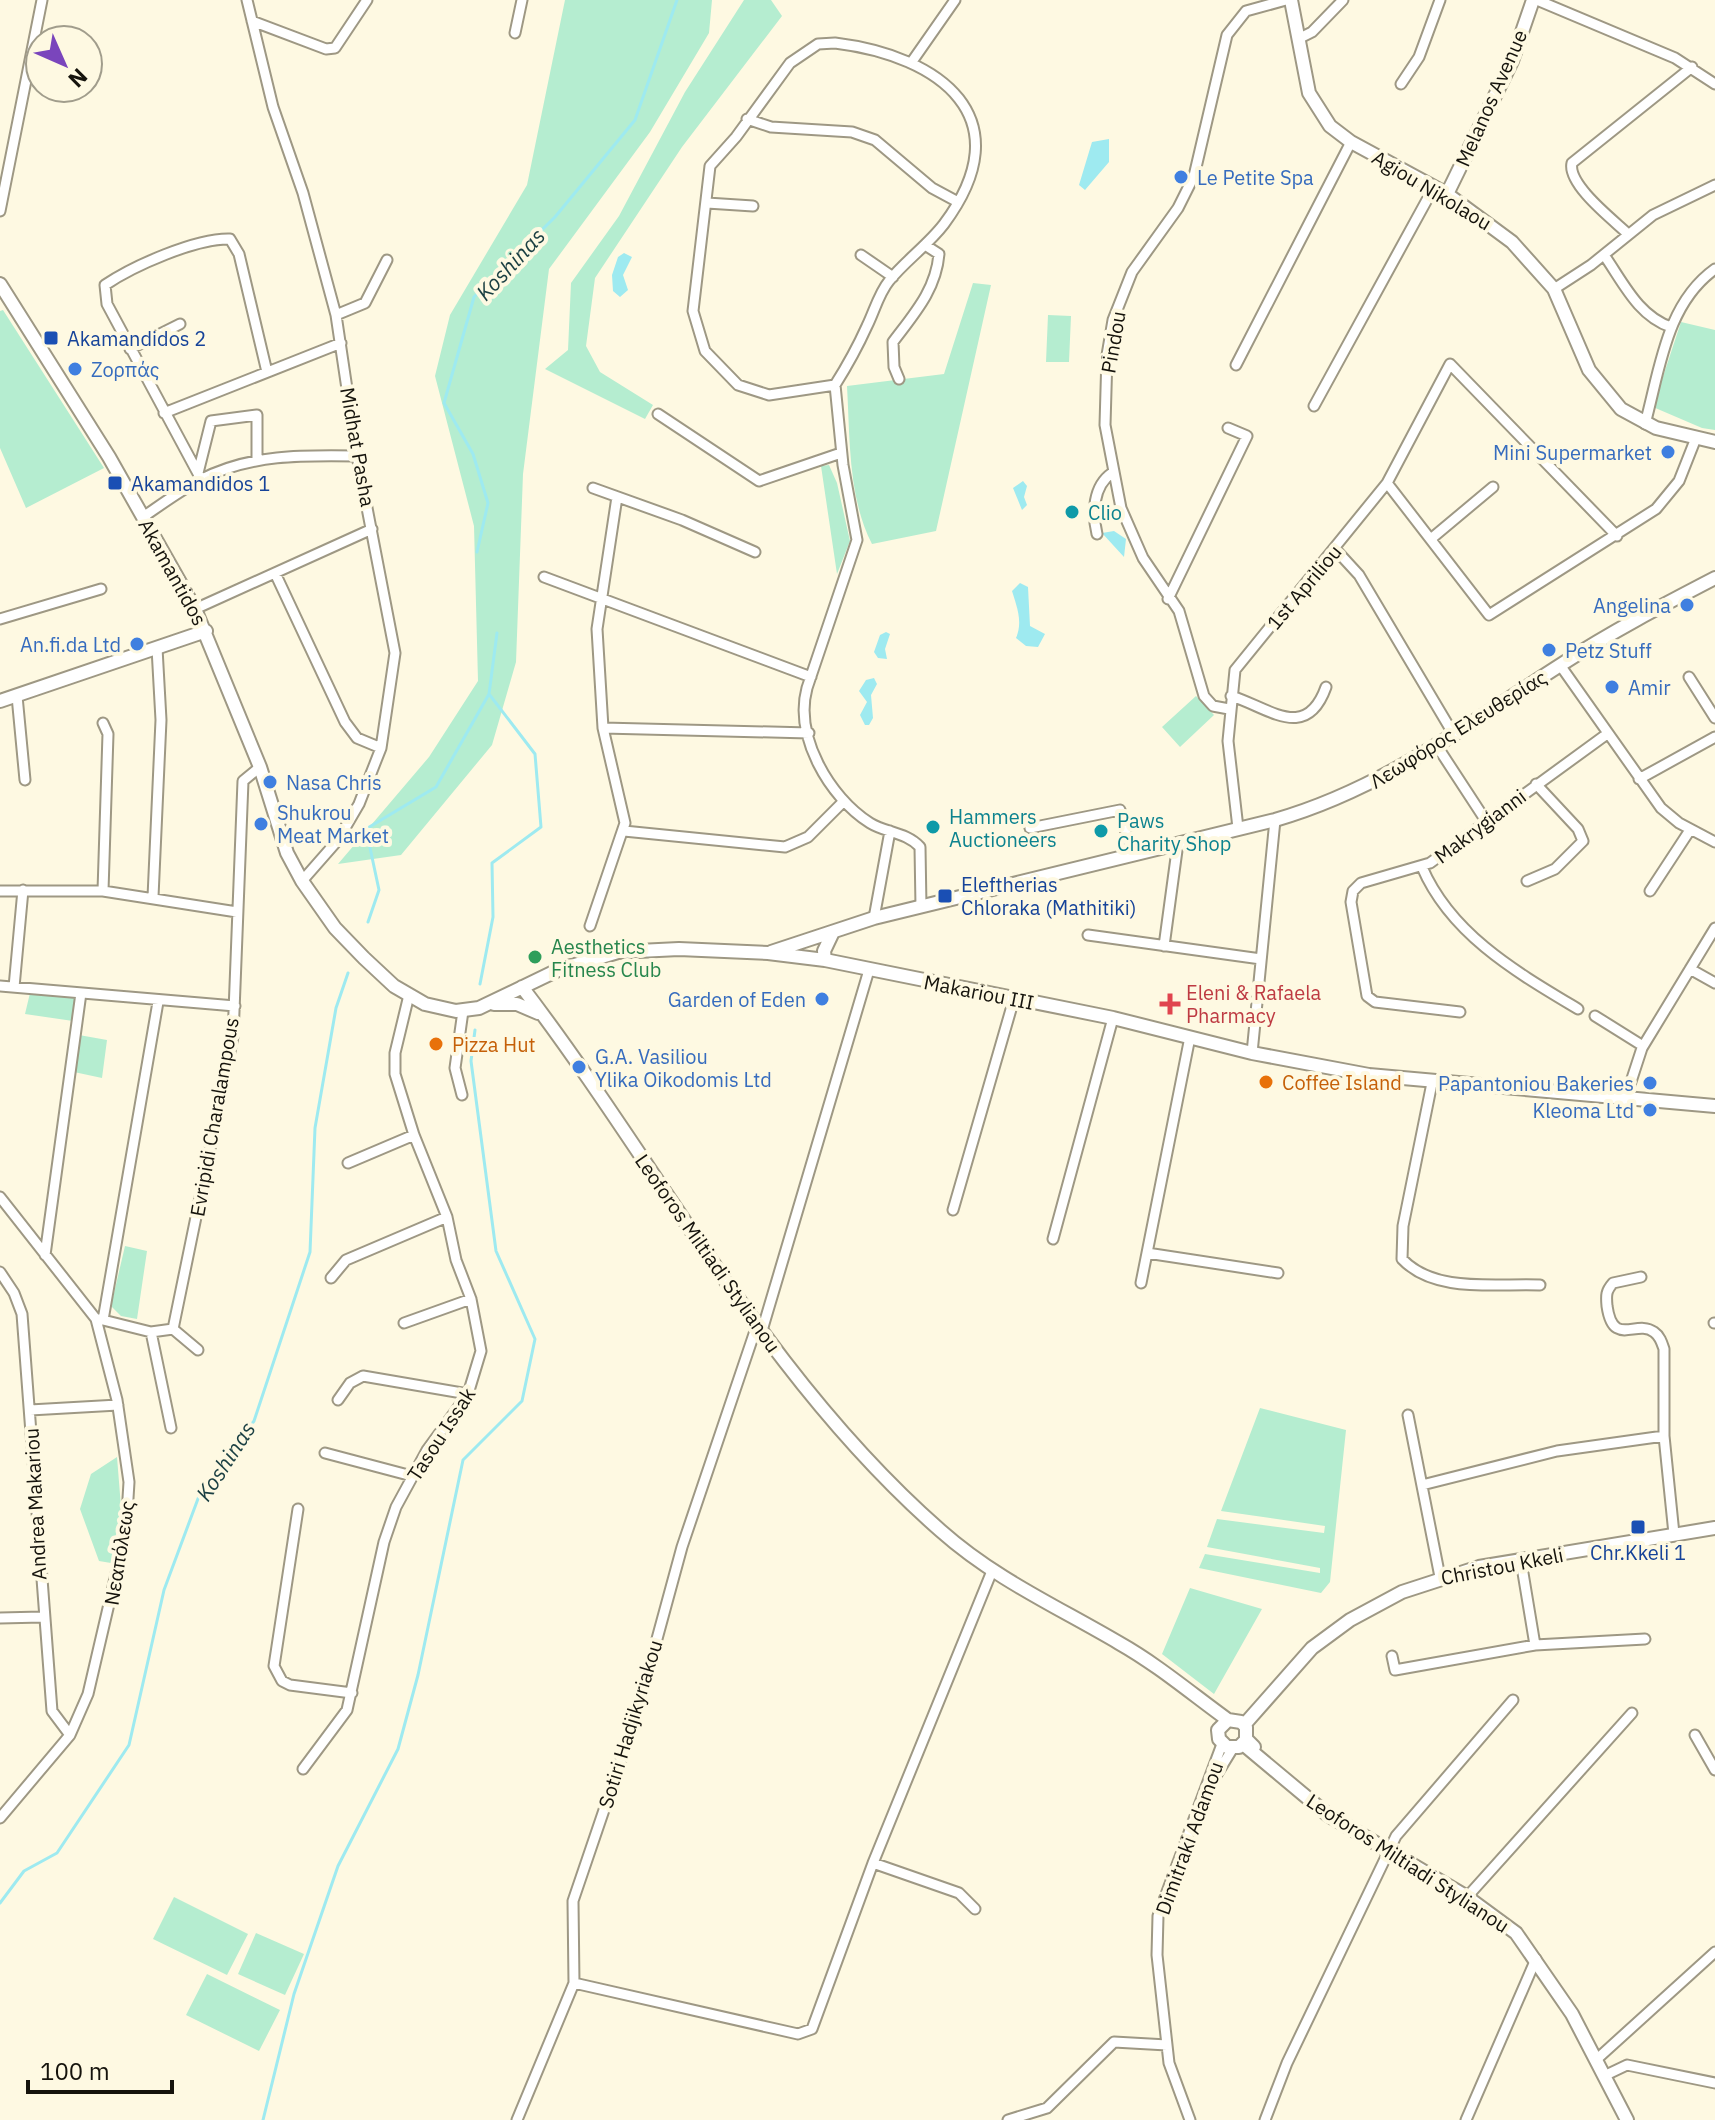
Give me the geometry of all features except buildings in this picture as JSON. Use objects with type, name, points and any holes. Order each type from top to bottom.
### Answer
[{"type":"main road","name":"Agiou Nikolaou","points":[[1288,0],[1306,83],[1313,102],[1330,126],[1351,142],[1447,194],[1502,233],[1554,289],[1589,370],[1601,389],[1621,409],[1645,424],[1715,442]]},
{"type":"main road","name":"Melanos Avenue","points":[[1447,194],[1507,73],[1535,0]]},
{"type":"main road","name":"Akamantidos","points":[[0,284],[143,517],[195,609],[260,767],[287,853],[302,881]]},
{"type":"main road","name":"Λεωφόρος Ελευθερίας","points":[[768,953],[874,918],[1275,820],[1365,787],[1437,746],[1621,628],[1715,578]]},
{"type":"main road","points":[[0,701],[206,631]]},
{"type":"main road","name":"Makariou III","points":[[302,881],[335,928],[386,979],[409,995],[435,1007],[463,1011],[490,1004],[552,972],[598,956],[637,950],[768,953],[825,960],[1113,1018],[1252,1053],[1369,1075],[1715,1106]]},
{"type":"main road","points":[[825,960],[824,951],[833,932]]},
{"type":"main road","points":[[544,1016],[539,990],[552,972]]},
{"type":"main road","name":"Leoforos Miltiadi Stylianou","points":[[522,987],[758,1331],[817,1403],[896,1488],[940,1531],[992,1571],[1141,1656],[1182,1686],[1328,1815],[1467,1897],[1516,1933],[1536,1959],[1597,2059],[1627,2120]]},
{"type":"main road","points":[[490,1004],[526,1006],[544,1016]]},
{"type":"main road","name":"Christou Kkeli","points":[[1232,1733],[1299,1660],[1372,1607],[1440,1577],[1715,1528]]},
{"type":"street","points":[[38,24],[42,0]]},
{"type":"street","name":"Midhat Pasha","points":[[247,0],[273,107],[303,193],[336,315],[357,456],[395,653],[381,748],[359,804],[338,840],[302,881]]},
{"type":"street","points":[[252,21],[326,49],[335,48],[367,0]]},
{"type":"street","points":[[515,33],[522,0]]},
{"type":"street","points":[[911,63],[955,0]]},
{"type":"street","name":"Pindou","points":[[1229,709],[1213,706],[1204,696],[1179,611],[1168,599],[1131,533],[1112,473],[1104,398],[1110,336],[1126,287],[1143,252],[1178,208],[1194,176],[1227,35],[1246,11],[1288,0]]},
{"type":"street","points":[[1298,39],[1312,32],[1343,0]]},
{"type":"street","points":[[1401,84],[1419,57],[1440,0]]},
{"type":"street","points":[[1535,0],[1692,67],[1715,84]]},
{"type":"street","points":[[835,385],[769,395],[738,385],[705,351],[693,311],[710,166],[790,63],[818,44],[852,45],[911,63],[949,87],[962,102],[977,132],[977,149],[958,202],[925,245],[893,277],[835,385],[841,453],[857,540],[803,703],[809,733],[829,784],[873,825],[912,839],[920,847],[921,907]]},
{"type":"street","points":[[1627,233],[1576,184],[1570,170],[1572,163],[1692,67]]},
{"type":"street","points":[[0,211],[24,97]]},
{"type":"street","points":[[747,119],[764,126],[852,132],[875,140],[932,188],[958,202]]},
{"type":"street","points":[[1236,365],[1351,142]]},
{"type":"street","points":[[1554,289],[1604,255],[1627,233],[1653,215],[1715,185]]},
{"type":"street","points":[[1314,406],[1434,187]]},
{"type":"street","points":[[707,203],[753,206]]},
{"type":"street","points":[[199,476],[107,304],[105,285],[120,275],[212,239],[230,239],[239,254],[267,372]]},
{"type":"street","points":[[899,379],[894,367],[893,342],[928,295],[938,268],[939,254],[925,245]]},
{"type":"street","points":[[861,255],[893,277]]},
{"type":"street","points":[[1604,255],[1639,307],[1657,322],[1671,327]]},
{"type":"street","points":[[336,315],[365,303],[387,260]]},
{"type":"street","points":[[1645,424],[1671,327],[1685,298],[1715,269]]},
{"type":"street","points":[[130,349],[180,324]]},
{"type":"street","points":[[164,413],[341,343]]},
{"type":"street","name":"1st Apriliou","points":[[1238,828],[1230,763],[1229,709],[1239,663],[1336,550],[1387,483],[1450,364],[1617,536]]},
{"type":"street","points":[[658,414],[759,481],[841,453]]},
{"type":"street","points":[[199,476],[208,425],[215,420],[257,415],[257,460]]},
{"type":"street","points":[[1168,599],[1247,436],[1228,428]]},
{"type":"street","points":[[1387,483],[1489,615],[1617,536],[1666,500],[1679,481],[1696,438]]},
{"type":"street","points":[[143,517],[199,476],[257,460],[299,454],[357,456]]},
{"type":"street","points":[[1097,534],[1096,499],[1104,479],[1112,473]]},
{"type":"street","points":[[1432,538],[1493,487]]},
{"type":"street","points":[[593,488],[682,520],[755,552]]},
{"type":"street","points":[[590,926],[624,831],[625,815],[603,728],[597,629],[617,497]]},
{"type":"street","points":[[195,609],[372,529]]},
{"type":"street","points":[[1336,550],[1359,575],[1454,735]]},
{"type":"street","points":[[275,573],[345,722],[357,738],[381,748]]},
{"type":"street","points":[[544,577],[811,677]]},
{"type":"street","points":[[0,619],[101,589]]},
{"type":"street","points":[[153,897],[161,720],[157,648]]},
{"type":"street","points":[[1560,665],[1661,808],[1690,830],[1715,842]]},
{"type":"street","points":[[1689,677],[1715,718]]},
{"type":"street","points":[[1231,696],[1281,718],[1296,719],[1316,705],[1326,687]]},
{"type":"street","points":[[17,696],[25,780]]},
{"type":"street","points":[[103,723],[108,734],[103,891]]},
{"type":"street","points":[[603,728],[809,733]]},
{"type":"street","name":"Makrygianni","points":[[1460,1012],[1375,1002],[1365,992],[1351,902],[1353,891],[1361,883],[1422,867],[1607,734]]},
{"type":"street","points":[[1639,779],[1715,737]]},
{"type":"street","points":[[1437,746],[1486,821]]},
{"type":"street","name":"Evripidi Charalampous","points":[[173,1329],[233,1037],[243,781],[260,767]]},
{"type":"street","points":[[1527,881],[1555,869],[1583,841],[1578,829],[1536,784]]},
{"type":"street","points":[[624,831],[785,847],[808,837],[844,801]]},
{"type":"street","points":[[1030,828],[1120,810],[1132,855]]},
{"type":"street","points":[[1252,1053],[1275,820]]},
{"type":"street","points":[[1650,891],[1690,830]]},
{"type":"street","points":[[874,918],[890,831]]},
{"type":"street","points":[[1164,946],[1178,843]]},
{"type":"street","points":[[1422,867],[1453,915],[1492,954],[1578,1009]]},
{"type":"street","points":[[14,987],[23,890]]},
{"type":"street","points":[[0,891],[103,891],[237,912]]},
{"type":"street","points":[[1625,1100],[1643,1046],[1715,928]]},
{"type":"street","points":[[1088,935],[1261,959]]},
{"type":"street","points":[[1690,969],[1715,983]]},
{"type":"street","name":"Sotiri Hadjikyriakou","points":[[517,2120],[574,1983],[573,1901],[636,1716],[682,1547],[758,1331],[869,970]]},
{"type":"street","points":[[0,986],[158,1002],[235,1006]]},
{"type":"street","points":[[45,1255],[81,993]]},
{"type":"street","name":"Tasou Issak","points":[[303,1769],[339,1725],[352,1693],[384,1542],[412,1476],[468,1394],[481,1351],[471,1299],[456,1260],[447,1217],[414,1135],[394,1062],[409,995]]},
{"type":"street","points":[[953,1210],[1014,999]]},
{"type":"street","points":[[158,1002],[100,1319],[151,1332],[173,1329],[198,1350]]},
{"type":"street","points":[[462,1095],[455,1068],[463,1011]]},
{"type":"street","points":[[1595,1016],[1643,1046]]},
{"type":"street","points":[[1053,1239],[1113,1018]]},
{"type":"street","points":[[1141,1283],[1190,1037]]},
{"type":"street","points":[[1432,1083],[1403,1226],[1402,1259],[1417,1272],[1470,1285],[1540,1285]]},
{"type":"street","points":[[348,1163],[414,1135]]},
{"type":"street","name":"Νεαπόλεως","points":[[0,1197],[100,1319],[118,1405],[129,1482],[126,1531],[88,1694],[70,1735],[0,1818]]},
{"type":"street","points":[[331,1278],[346,1260],[447,1217]]},
{"type":"street","points":[[1147,1253],[1278,1273]]},
{"type":"street","name":"Andrea Makariou","points":[[0,1272],[14,1293],[22,1314],[42,1617],[52,1711],[70,1735]]},
{"type":"street","points":[[1641,1277],[1619,1280],[1609,1287],[1606,1296],[1608,1316],[1620,1330],[1649,1330],[1661,1342],[1664,1436],[1674,1534]]},
{"type":"street","points":[[404,1323],[471,1299]]},
{"type":"street","points":[[151,1332],[171,1428]]},
{"type":"street","points":[[338,1400],[350,1383],[363,1376],[468,1394]]},
{"type":"street","points":[[30,1410],[118,1405]]},
{"type":"street","points":[[1408,1415],[1440,1577]]},
{"type":"street","points":[[1422,1485],[1557,1451],[1664,1436]]},
{"type":"street","points":[[325,1453],[412,1476]]},
{"type":"street","points":[[298,1509],[274,1666],[282,1681],[290,1685],[352,1693]]},
{"type":"street","points":[[1521,1561],[1535,1645]]},
{"type":"street","points":[[574,1983],[804,2034],[815,2025],[873,1863],[992,1571]]},
{"type":"street","points":[[0,1618],[42,1617]]},
{"type":"street","points":[[1392,1656],[1395,1670],[1535,1645],[1645,1639]]},
{"type":"street","points":[[1265,2120],[1287,2063],[1396,1836],[1513,1700]]},
{"type":"street","points":[[1467,1897],[1632,1713]]},
{"type":"street","name":"Dimitraki Adamou","points":[[1190,2120],[1169,2063],[1157,1955],[1158,1916],[1204,1793],[1232,1733]]},
{"type":"street","points":[[1695,1735],[1715,1770]]},
{"type":"street","points":[[873,1863],[959,1893],[975,1909]]},
{"type":"street","points":[[1597,2059],[1715,1952]]},
{"type":"street","points":[[1466,2120],[1536,1959]]},
{"type":"street","points":[[1008,2120],[1047,2108],[1114,2042],[1167,2045]]},
{"type":"street","points":[[1606,2075],[1627,2065],[1715,2083]]},
{"type":"green space","points":[[565,0],[712,0],[709,33],[650,132],[549,269],[523,474],[516,662],[492,745],[401,855],[338,864],[429,757],[478,681],[474,526],[435,376],[450,315],[527,185]]},
{"type":"green space","points":[[744,0],[771,0],[782,16],[682,147],[595,278],[586,346],[600,372],[653,405],[645,419],[545,369],[568,350],[571,283],[619,216],[685,92]]},
{"type":"green space","points":[[973,283],[991,285],[936,531],[872,544],[854,488],[847,386],[944,374]]},
{"type":"green space","points":[[3,310],[104,468],[26,508],[0,448],[0,311]]},
{"type":"green space","points":[[1048,315],[1071,316],[1069,362],[1046,362]]},
{"type":"green space","points":[[1681,322],[1715,330],[1715,430],[1702,428],[1653,407]]},
{"type":"green space","points":[[829,465],[837,483],[850,541],[837,574],[821,466]]},
{"type":"green space","points":[[1196,696],[1214,715],[1180,747],[1162,727]]},
{"type":"green space","points":[[30,993],[76,998],[73,1021],[25,1014]]},
{"type":"green space","points":[[79,1035],[107,1040],[102,1078],[74,1072]]},
{"type":"green space","points":[[125,1246],[147,1251],[137,1319],[121,1316],[111,1306]]},
{"type":"green space","points":[[1260,1408],[1346,1430],[1330,1582],[1321,1593],[1199,1568],[1205,1554],[1320,1573],[1320,1568],[1207,1547],[1217,1519],[1324,1533],[1325,1526],[1221,1511]]},
{"type":"green space","points":[[117,1457],[121,1507],[111,1563],[99,1561],[80,1509],[91,1474]]},
{"type":"green space","points":[[1190,1588],[1262,1609],[1214,1694],[1162,1654]]},
{"type":"green space","points":[[174,1897],[248,1934],[227,1975],[153,1939]]},
{"type":"green space","points":[[256,1933],[304,1954],[285,1995],[238,1974]]},
{"type":"green space","points":[[207,1974],[280,2010],[259,2051],[186,2015]]},
{"type":"water","points":[[1109,139],[1109,162],[1085,190],[1079,185],[1092,142]]},
{"type":"water","points":[[624,253],[632,257],[623,275],[628,290],[620,297],[613,291],[612,275],[618,257]]},
{"type":"water","points":[[1023,481],[1027,486],[1024,497],[1027,505],[1022,510],[1013,488]]},
{"type":"water","points":[[1114,531],[1126,539],[1124,557],[1102,533]]},
{"type":"water","points":[[1020,583],[1028,587],[1030,626],[1045,634],[1038,647],[1026,646],[1016,638],[1019,620],[1012,591]]},
{"type":"water","points":[[890,634],[885,649],[887,659],[878,658],[874,652],[880,635]]},
{"type":"water","points":[[874,678],[877,684],[871,695],[873,718],[869,725],[865,725],[860,715],[867,702],[859,691],[866,680]]},
{"type":"waterway","name":"Koshinas","points":[[477,552],[488,503],[473,454],[444,403],[474,297],[555,217],[635,120],[677,0]]},
{"type":"waterway","name":"Koshinas","points":[[368,922],[379,890],[366,829],[436,787],[489,694],[497,633]]},
{"type":"waterway","points":[[480,984],[493,917],[492,863],[541,827],[535,754],[489,694]]},
{"type":"waterway","name":"Koshinas","points":[[0,1903],[24,1871],[57,1853],[129,1745],[164,1590],[202,1488],[254,1421],[310,1252],[315,1128],[336,1008],[348,973]]},
{"type":"waterway","points":[[263,2120],[294,1994],[338,1866],[398,1749],[418,1675],[463,1460],[522,1401],[535,1339],[496,1251],[471,1061],[475,1030]]},
{"type":"place","name":"Le Petite Spa","points":[[1181,177]]},
{"type":"place","name":"Akamandidos 2","points":[[51,338]]},
{"type":"place","name":"Ζορπάς","points":[[75,369]]},
{"type":"place","name":"Mini Supermarket","points":[[1668,452]]},
{"type":"place","name":"Akamandidos 1","points":[[115,483]]},
{"type":"place","name":"Clio","points":[[1072,512]]},
{"type":"place","name":"Angelina","points":[[1687,605]]},
{"type":"place","name":"An.fi.da Ltd","points":[[137,644]]},
{"type":"place","name":"Petz Stuff","points":[[1549,650]]},
{"type":"place","name":"Amir","points":[[1612,687]]},
{"type":"place","name":"Nasa Chris","points":[[270,782]]},
{"type":"place","name":"Shukrou Meat Market","points":[[261,824]]},
{"type":"place","name":"Hammers Auctioneers","points":[[933,827]]},
{"type":"place","name":"Paws Charity Shop","points":[[1101,831]]},
{"type":"place","name":"Eleftherias Chloraka (Mathitiki)","points":[[945,896]]},
{"type":"place","name":"Aesthetics Fitness Club","points":[[535,957]]},
{"type":"place","name":"Garden of Eden","points":[[822,999]]},
{"type":"place","name":"Eleni & Rafaela Pharmacy","points":[[1170,1004]]},
{"type":"place","name":"Pizza Hut","points":[[436,1044]]},
{"type":"place","name":"G.A. Vasiliou Ylika Oikodomis Ltd","points":[[579,1067]]},
{"type":"place","name":"Coffee Island","points":[[1266,1082]]},
{"type":"place","name":"Papantoniou Bakeries","points":[[1650,1083]]},
{"type":"place","name":"Kleoma Ltd","points":[[1650,1110]]},
{"type":"place","name":"Chr.Kkeli 1","points":[[1638,1527]]}]
